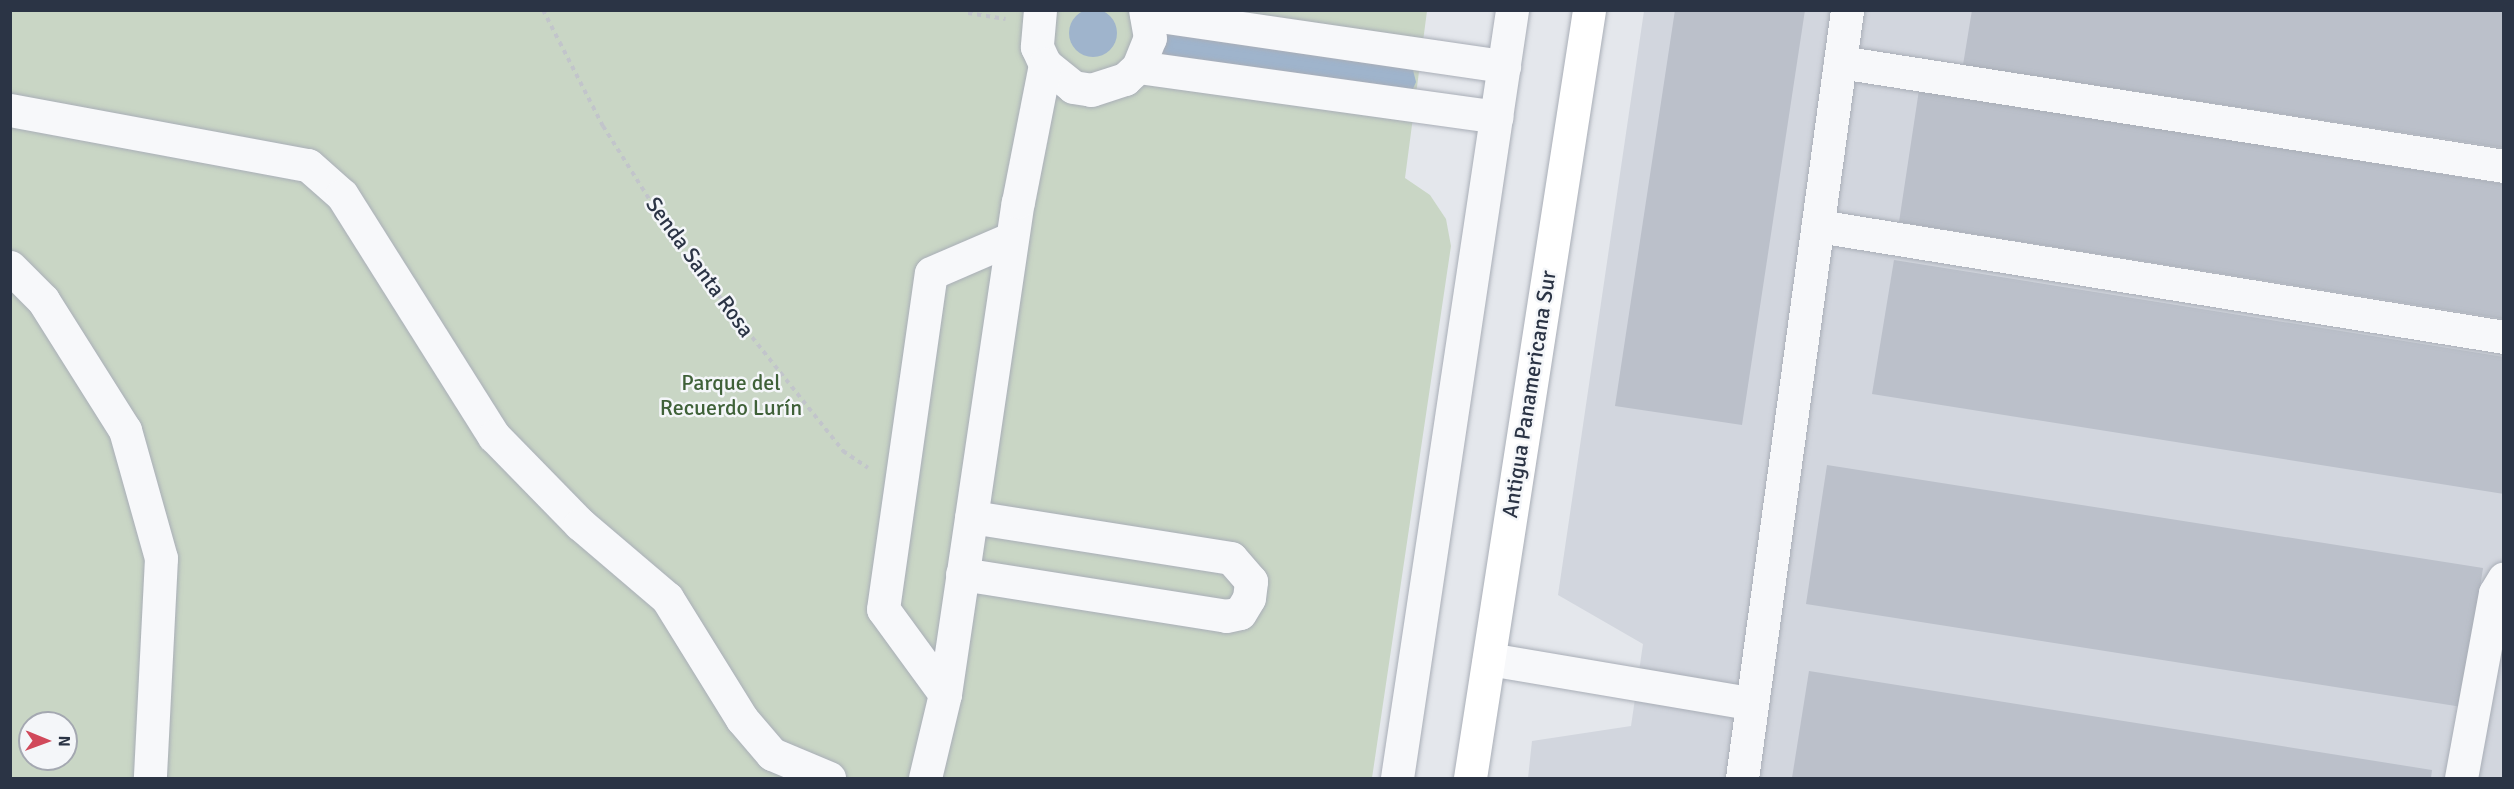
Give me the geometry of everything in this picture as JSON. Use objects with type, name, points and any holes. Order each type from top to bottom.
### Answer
[{"type":"main road","name":"Antigua Panamericana Sur","points":[[1470,778],[1588,10]]},
{"type":"lane","points":[[1040,10],[1037,47],[1045,64],[1073,87],[1091,90],[1109,87],[1138,67],[1150,38],[1145,12],[1504,66]]},
{"type":"lane","points":[[1397,778],[1512,10]]},
{"type":"lane","points":[[1742,778],[1750,703],[1847,10]]},
{"type":"lane","points":[[1840,62],[2504,166]]},
{"type":"lane","points":[[925,778],[945,693],[1012,238],[1045,64]]},
{"type":"lane","points":[[1138,67],[1497,117]]},
{"type":"lane","points":[[10,110],[308,165],[342,195],[494,436],[580,524],[667,598],[742,719],[772,754],[829,778]]},
{"type":"lane","points":[[1818,226],[2504,337]]},
{"type":"lane","points":[[945,693],[883,609],[931,273],[1012,238]]},
{"type":"lane","points":[[10,267],[43,300],[126,430],[161,558],[150,778]]},
{"type":"lane","points":[[962,574],[1226,616],[1240,613],[1249,598],[1251,581],[1231,558],[971,517]]},
{"type":"lane","points":[[2461,778],[2495,593],[2504,578]]},
{"type":"lane","points":[[1489,659],[1750,703]]},
{"type":"path","name":"Senda Santa Rosa","points":[[543,10],[603,126],[679,246],[843,451],[900,491]]},
{"type":"path","points":[[10,599],[10,666]]},
{"type":"shaded area","points":[[1644,11],[2503,11],[2503,778],[1528,778],[1532,741],[1631,726],[1643,644],[1558,595]]},
{"type":"green space","name":"Parque del Recuerdo Lurín","points":[[10,11],[1427,11],[1405,178],[1430,195],[1446,219],[1451,246],[1372,778],[11,778]]},
{"type":"water","points":[[1088,9],[1098,9],[1113,19],[1117,33],[1116,42],[1107,53],[1098,57],[1088,57],[1073,47],[1069,38],[1069,28],[1079,13]]},
{"type":"water","points":[[1169,30],[1412,66],[1416,82],[1412,91],[1163,57],[1160,39]]},
{"type":"building","points":[[1675,10],[1805,10],[1742,425],[1615,406]]},
{"type":"building","points":[[1972,10],[2504,10],[2504,148],[1963,65]]},
{"type":"building","points":[[1919,90],[2504,184],[2504,319],[1899,222]]},
{"type":"building","points":[[1894,260],[2504,357],[2504,494],[1872,394]]},
{"type":"building","points":[[1827,465],[2483,568],[2462,707],[1806,604]]},
{"type":"building","points":[[1809,671],[2432,770],[2431,778],[1792,778]]}]
